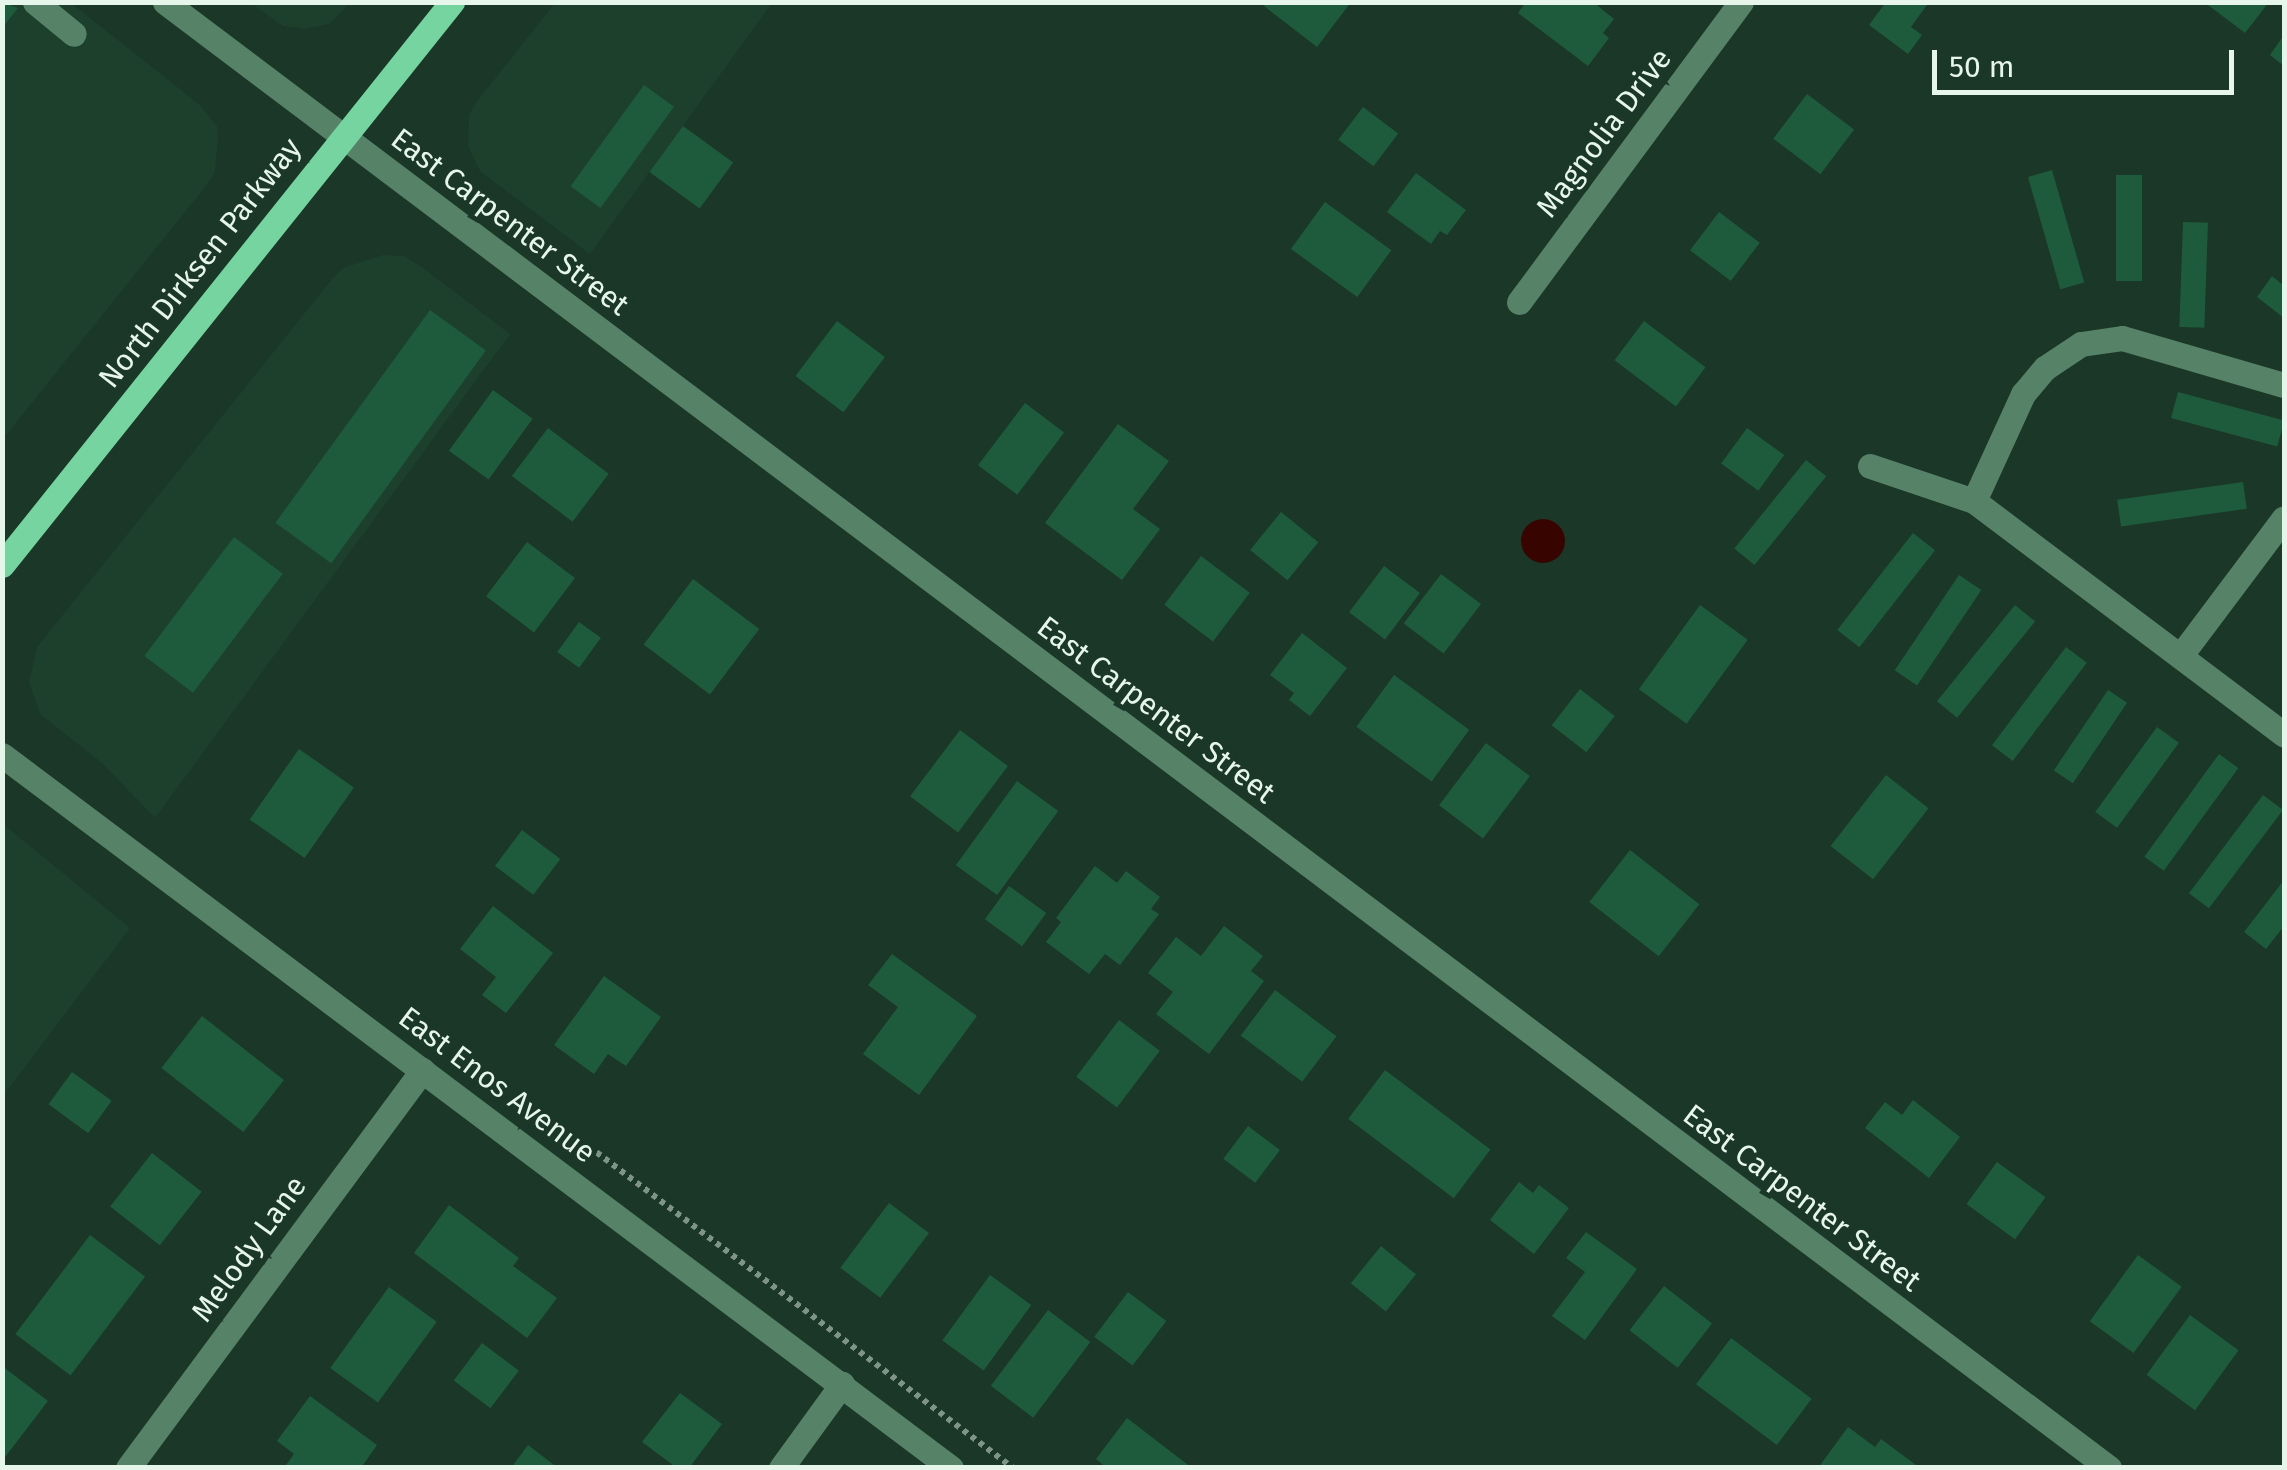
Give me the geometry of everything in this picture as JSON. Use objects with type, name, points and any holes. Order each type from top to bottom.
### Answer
[{"type":"main road","name":"North Dirksen Parkway","points":[[2,565],[452,2]]},
{"type":"street","points":[[34,2],[74,34]]},
{"type":"street","name":"East Carpenter Street","points":[[166,2],[2109,1468]]},
{"type":"street","name":"Magnolia Drive","points":[[1519,302],[1740,2]]},
{"type":"street","points":[[1974,501],[2023,394],[2044,368],[2081,344],[2122,338],[2284,385]]},
{"type":"street","points":[[1870,466],[1974,501],[2284,735]]},
{"type":"street","points":[[2181,655],[2284,518]]},
{"type":"street","name":"East Enos Avenue","points":[[2,755],[952,1468]]},
{"type":"street","name":"Melody Lane","points":[[128,1468],[422,1070]]},
{"type":"street","points":[[781,1468],[842,1384]]},
{"type":"path","points":[[517,1092],[1013,1468]]},
{"type":"shaded area","points":[[3,3],[71,3],[200,105],[217,126],[218,136],[215,172],[205,187],[3,439]]},
{"type":"shaded area","points":[[251,3],[350,3],[329,24],[305,29],[283,26]]},
{"type":"shaded area","points":[[555,3],[772,3],[590,254],[480,171],[468,146],[469,115],[477,101]]},
{"type":"shaded area","points":[[383,255],[404,256],[419,265],[510,334],[155,818],[102,763],[41,715],[29,683],[37,647],[333,278],[343,268]]},
{"type":"shaded area","points":[[1543,519],[1558,526],[1565,541],[1558,556],[1543,563],[1528,556],[1521,541],[1528,526]]},
{"type":"shaded area","points":[[3,824],[130,928],[3,1096]]},
{"type":"building","points":[[2,2],[18,8],[2,28]]},
{"type":"building","points":[[1266,2],[1351,2],[1317,47],[1264,6]]},
{"type":"building","points":[[1526,2],[1593,2],[1614,19],[1603,33],[1609,38],[1588,66],[1518,13]]},
{"type":"building","points":[[1886,2],[1929,2],[1911,27],[1922,35],[1908,54],[1869,25]]},
{"type":"building","points":[[2204,2],[2269,2],[2245,33]]},
{"type":"building","points":[[2284,35],[2284,66],[2270,55]]},
{"type":"building","points":[[644,85],[674,107],[600,208],[571,186]]},
{"type":"building","points":[[1807,94],[1854,130],[1820,174],[1773,139]]},
{"type":"building","points":[[1363,107],[1398,133],[1373,166],[1338,140]]},
{"type":"building","points":[[683,126],[733,162],[700,209],[649,172]]},
{"type":"building","points":[[2052,170],[2084,282],[2060,289],[2028,177]]},
{"type":"building","points":[[1416,173],[1466,210],[1447,235],[1440,231],[1431,244],[1387,212]]},
{"type":"building","points":[[2116,175],[2142,175],[2142,281],[2116,281]]},
{"type":"building","points":[[1325,202],[1391,250],[1357,297],[1291,249]]},
{"type":"building","points":[[1719,212],[1760,243],[1731,281],[1690,250]]},
{"type":"building","points":[[2183,222],[2208,223],[2204,328],[2179,327]]},
{"type":"building","points":[[2272,276],[2284,286],[2284,318],[2257,297]]},
{"type":"building","points":[[430,310],[486,351],[331,563],[275,523]]},
{"type":"building","points":[[837,321],[885,357],[843,412],[795,376]]},
{"type":"building","points":[[1644,321],[1705,367],[1676,406],[1615,360]]},
{"type":"building","points":[[493,390],[533,419],[489,479],[449,451]]},
{"type":"building","points":[[2178,392],[2284,420],[2277,447],[2171,418]]},
{"type":"building","points":[[1025,403],[1064,432],[1017,495],[978,465]]},
{"type":"building","points":[[1118,424],[1169,461],[1133,509],[1160,529],[1122,580],[1045,523]]},
{"type":"building","points":[[548,428],[609,474],[573,522],[512,476]]},
{"type":"building","points":[[1747,428],[1784,455],[1758,491],[1721,464]]},
{"type":"building","points":[[1806,460],[1826,476],[1754,565],[1734,549]]},
{"type":"building","points":[[2243,482],[2247,509],[2121,526],[2117,500]]},
{"type":"building","points":[[1281,512],[1318,542],[1287,580],[1250,550]]},
{"type":"building","points":[[1913,533],[1935,550],[1859,647],[1837,630]]},
{"type":"building","points":[[234,537],[283,574],[193,693],[144,656]]},
{"type":"building","points":[[527,542],[575,578],[534,632],[486,596]]},
{"type":"building","points":[[1201,556],[1250,593],[1213,641],[1164,605]]},
{"type":"building","points":[[1384,566],[1420,593],[1385,639],[1349,612]]},
{"type":"building","points":[[1441,574],[1481,604],[1444,654],[1404,624]]},
{"type":"building","points":[[1959,575],[1981,590],[1917,685],[1895,670]]},
{"type":"building","points":[[693,579],[759,629],[710,694],[644,644]]},
{"type":"building","points":[[1700,605],[1748,640],[1687,724],[1639,689]]},
{"type":"building","points":[[2015,605],[2035,621],[1957,718],[1937,701]]},
{"type":"building","points":[[579,622],[601,638],[579,668],[557,652]]},
{"type":"building","points":[[1302,633],[1347,668],[1310,716],[1289,700],[1294,693],[1270,675]]},
{"type":"building","points":[[2066,647],[2087,663],[2013,761],[1992,745]]},
{"type":"building","points":[[1394,675],[1469,730],[1432,781],[1356,727]]},
{"type":"building","points":[[1580,689],[1615,716],[1586,752],[1552,725]]},
{"type":"building","points":[[2108,690],[2127,703],[2073,783],[2054,770]]},
{"type":"building","points":[[2157,727],[2179,743],[2117,828],[2095,812]]},
{"type":"building","points":[[960,730],[1008,766],[958,832],[910,796]]},
{"type":"building","points":[[1486,743],[1530,776],[1483,838],[1439,805]]},
{"type":"building","points":[[299,749],[354,787],[305,858],[250,819]]},
{"type":"building","points":[[2219,754],[2238,768],[2164,871],[2144,857]]},
{"type":"building","points":[[1886,775],[1929,808],[1873,879],[1831,846]]},
{"type":"building","points":[[1017,781],[1058,811],[997,895],[956,865]]},
{"type":"building","points":[[2263,795],[2283,810],[2209,908],[2189,893]]},
{"type":"building","points":[[522,830],[560,859],[533,895],[495,866]]},
{"type":"building","points":[[1630,850],[1699,904],[1659,956],[1589,902]]},
{"type":"building","points":[[1095,866],[1117,883],[1126,871],[1160,897],[1151,909],[1159,914],[1120,965],[1105,954],[1089,974],[1046,942],[1061,922],[1056,918]]},
{"type":"building","points":[[2284,880],[2284,926],[2266,949],[2244,932]]},
{"type":"building","points":[[1009,886],[1046,913],[1022,946],[985,919]]},
{"type":"building","points":[[493,906],[553,953],[506,1013],[482,995],[496,977],[460,949]]},
{"type":"building","points":[[1224,926],[1263,956],[1251,971],[1264,981],[1209,1054],[1156,1014],[1173,992],[1148,973],[1176,937],[1201,956]]},
{"type":"building","points":[[892,954],[977,1016],[919,1095],[863,1054],[898,1007],[868,985]]},
{"type":"building","points":[[604,976],[661,1017],[626,1066],[608,1054],[594,1074],[554,1045]]},
{"type":"building","points":[[1275,990],[1336,1036],[1302,1082],[1241,1036]]},
{"type":"building","points":[[202,1016],[284,1080],[243,1132],[161,1068]]},
{"type":"building","points":[[1119,1020],[1160,1051],[1117,1107],[1076,1077]]},
{"type":"building","points":[[1385,1070],[1490,1149],[1454,1198],[1348,1119]]},
{"type":"building","points":[[72,1072],[112,1101],[88,1133],[48,1104]]},
{"type":"building","points":[[1913,1100],[1960,1137],[1929,1178],[1865,1128],[1885,1102],[1902,1115]]},
{"type":"building","points":[[1248,1126],[1280,1150],[1255,1183],[1223,1159]]},
{"type":"building","points":[[152,1153],[202,1192],[160,1245],[110,1207]]},
{"type":"building","points":[[1997,1162],[2046,1197],[2015,1239],[1966,1204]]},
{"type":"building","points":[[1519,1182],[1533,1193],[1539,1185],[1569,1208],[1534,1254],[1490,1220]]},
{"type":"building","points":[[889,1203],[929,1233],[880,1298],[840,1268]]},
{"type":"building","points":[[449,1205],[519,1258],[513,1266],[557,1298],[527,1338],[414,1253]]},
{"type":"building","points":[[1586,1232],[1637,1269],[1585,1340],[1552,1316],[1585,1272],[1566,1258]]},
{"type":"building","points":[[90,1235],[145,1277],[70,1376],[15,1334]]},
{"type":"building","points":[[1381,1246],[1416,1274],[1386,1312],[1351,1283]]},
{"type":"building","points":[[2138,1255],[2182,1287],[2133,1353],[2090,1321]]},
{"type":"building","points":[[990,1275],[1031,1305],[984,1371],[942,1341]]},
{"type":"building","points":[[1664,1286],[1712,1324],[1678,1368],[1630,1330]]},
{"type":"building","points":[[389,1287],[437,1322],[378,1403],[330,1368]]},
{"type":"building","points":[[1128,1292],[1166,1321],[1133,1366],[1094,1337]]},
{"type":"building","points":[[1048,1310],[1090,1342],[1033,1418],[991,1386]]},
{"type":"building","points":[[2190,1315],[2239,1350],[2195,1410],[2147,1375]]},
{"type":"building","points":[[1731,1338],[1812,1399],[1777,1445],[1696,1384]]},
{"type":"building","points":[[482,1343],[519,1371],[490,1408],[454,1381]]},
{"type":"building","points":[[2,1366],[48,1401],[2,1461]]},
{"type":"building","points":[[680,1393],[722,1424],[689,1468],[677,1468],[642,1442]]},
{"type":"building","points":[[310,1396],[377,1445],[361,1468],[284,1468],[294,1454],[277,1441]]},
{"type":"building","points":[[1127,1418],[1192,1468],[1107,1468],[1096,1459]]},
{"type":"building","points":[[1848,1427],[1875,1447],[1881,1439],[1920,1468],[1818,1468]]},
{"type":"building","points":[[528,1445],[558,1468],[511,1468]]}]
